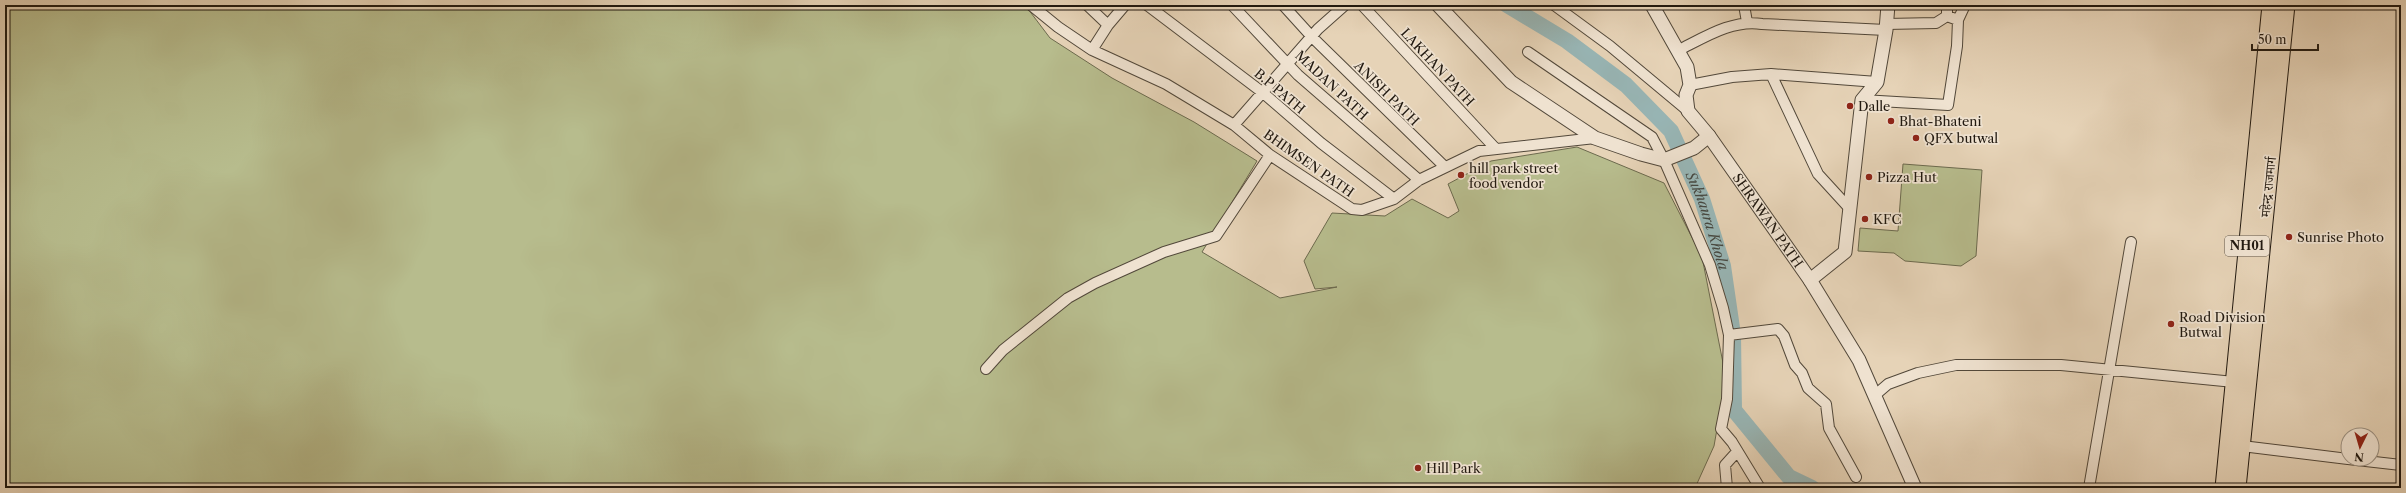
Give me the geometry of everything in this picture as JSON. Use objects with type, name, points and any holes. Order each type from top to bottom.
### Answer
[{"type":"highway","name":"NH01","points":[[2224,488],[2271,5]]},
{"type":"highway","name":"महेन्द्र राजमार्ग","points":[[2237,488],[2286,5]]},
{"type":"street","name":"BHIMSEN PATH","points":[[1031,5],[1058,27],[1092,50],[1166,84],[1234,125],[1270,155],[1352,209],[1362,210],[1394,199],[1419,180],[1479,151],[1595,138]]},
{"type":"street","points":[[1087,5],[1108,25]]},
{"type":"street","points":[[1092,50],[1108,25],[1125,5]]},
{"type":"street","name":"B.P PATH","points":[[1147,5],[1262,92],[1316,139],[1394,199]]},
{"type":"street","name":"MADAN PATH","points":[[1232,5],[1298,75],[1419,180]]},
{"type":"street","name":"ANISH PATH","points":[[1283,5],[1312,37],[1445,167]]},
{"type":"street","points":[[1234,125],[1312,37],[1345,5]]},
{"type":"street","name":"LAKHAN PATH","points":[[1362,5],[1495,148]]},
{"type":"street","points":[[1438,5],[1511,82],[1595,138],[1641,154],[1668,159],[1694,148],[1709,136]]},
{"type":"street","name":"SHRAWAN PATH","points":[[1554,5],[1610,46],[1688,111],[1709,136],[1810,280],[1859,360],[1915,488]]},
{"type":"street","points":[[1652,5],[1679,50],[1687,67],[1690,85],[1686,95],[1688,111]]},
{"type":"street","points":[[1744,5],[1747,22]]},
{"type":"street","points":[[1810,280],[1845,252],[1862,100],[1877,82],[1888,5]]},
{"type":"street","points":[[1947,5],[1947,16]]},
{"type":"street","points":[[1862,100],[1948,105],[1957,46],[1958,20],[1965,5]]},
{"type":"street","points":[[1679,50],[1717,31],[1747,22],[1762,24],[1886,27],[1936,23],[1947,16]]},
{"type":"street","points":[[1947,16],[1958,20]]},
{"type":"street","points":[[1528,52],[1652,137],[1668,159],[1710,265],[1728,335],[1727,399],[1721,429],[1739,454],[1760,488]]},
{"type":"street","points":[[1690,85],[1732,78],[1771,74],[1877,82]]},
{"type":"street","points":[[1771,74],[1818,174],[1850,209]]},
{"type":"street","points":[[986,370],[1003,350],[1068,298],[1095,283],[1164,252],[1216,236],[1233,208],[1270,155]]},
{"type":"street","points":[[2089,488],[2108,369],[2131,242]]},
{"type":"street","points":[[1728,335],[1778,330],[1784,336],[1795,365],[1802,373],[1808,388],[1826,404],[1829,428],[1856,477]]},
{"type":"street","points":[[1874,396],[1888,384],[1918,373],[1956,365],[2061,364],[2234,382]]},
{"type":"street","points":[[2242,446],[2340,458]]},
{"type":"street","points":[[1728,488],[1725,465],[1734,455],[1739,454]]},
{"type":"street","points":[[2380,463],[2401,465]]},
{"type":"green space","points":[[5,5],[1025,5],[1050,38],[1112,78],[1194,122],[1257,161],[1202,252],[1280,298],[1337,287],[1315,289],[1304,261],[1332,213],[1385,216],[1412,199],[1448,218],[1459,211],[1448,184],[1491,161],[1577,147],[1664,183],[1702,257],[1726,378],[1714,446],[1695,488],[5,488]]},
{"type":"green space","points":[[1903,164],[1982,170],[1976,256],[1961,266],[1905,261],[1894,253],[1858,251],[1860,228],[1898,231]]},
{"type":"waterway","name":"Sukhaura Khola","points":[[1507,5],[1567,41],[1626,85],[1671,131],[1702,199],[1723,266],[1733,335],[1734,410],[1789,477],[1812,488]]},
{"type":"place","name":"Dalle","points":[[1850,106]]},
{"type":"place","name":"Bhat-Bhateni","points":[[1891,121]]},
{"type":"place","name":"QFX butwal","points":[[1916,138]]},
{"type":"place","name":"hill park street food vendor","points":[[1461,175]]},
{"type":"place","name":"Pizza Hut","points":[[1869,177]]},
{"type":"place","name":"KFC","points":[[1865,219]]},
{"type":"place","name":"Sunrise Photo","points":[[2289,237]]},
{"type":"place","name":"Road Division Butwal","points":[[2171,324]]},
{"type":"place","name":"Hill Park","points":[[1418,468]]}]
